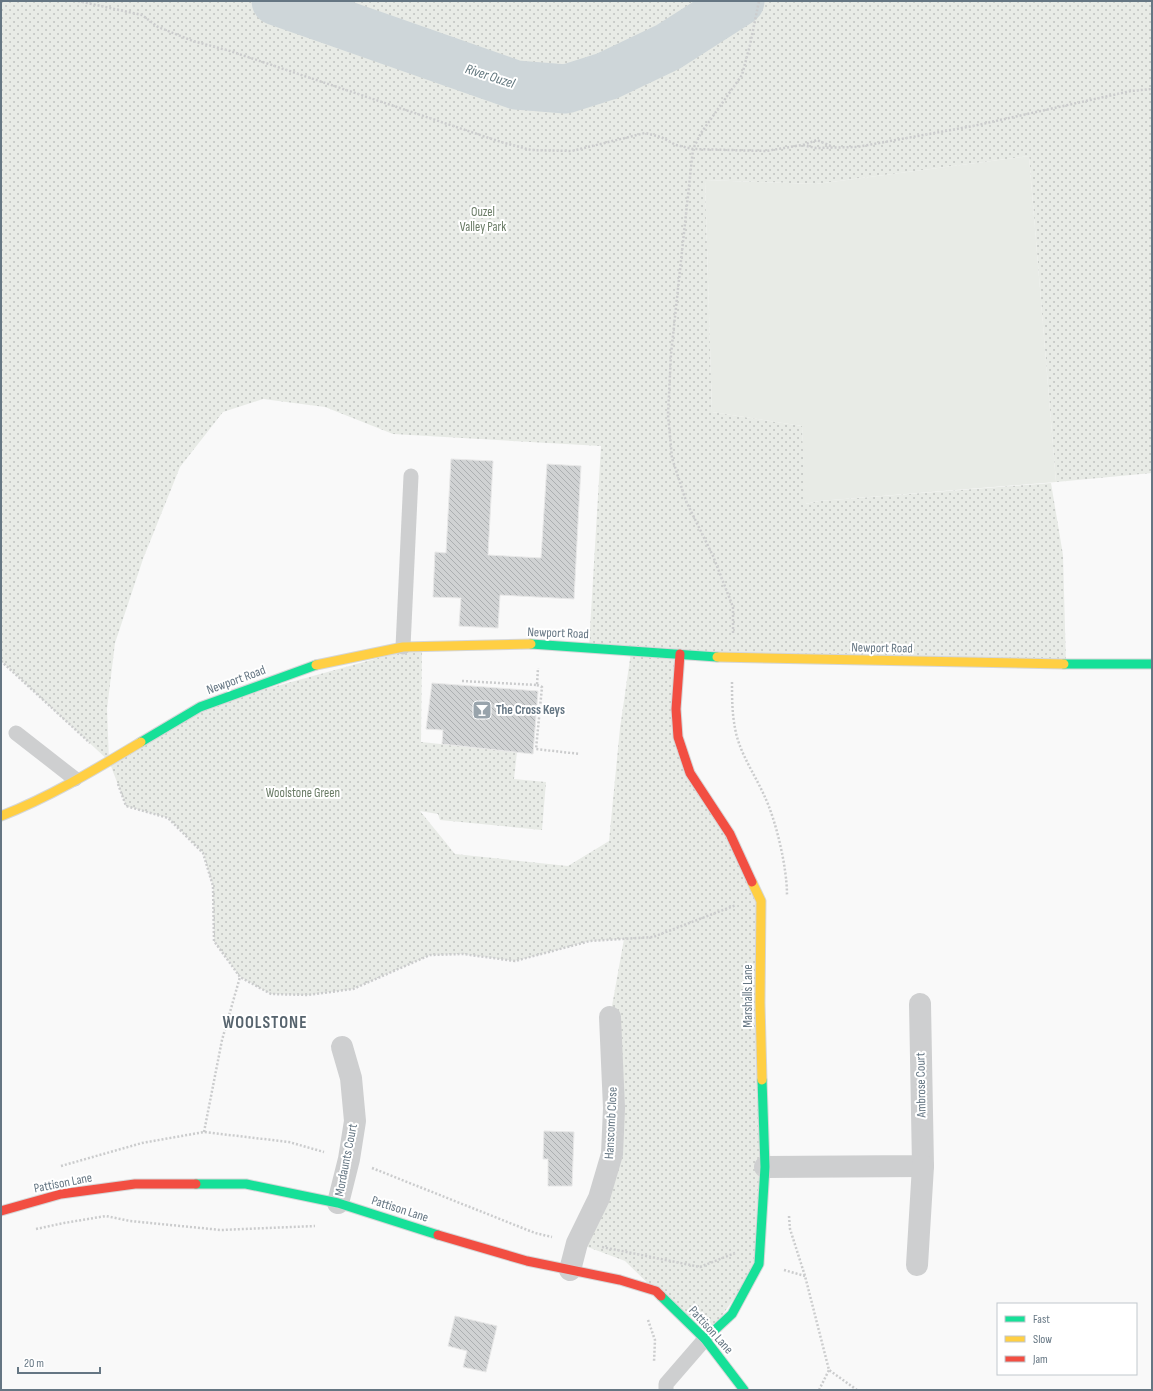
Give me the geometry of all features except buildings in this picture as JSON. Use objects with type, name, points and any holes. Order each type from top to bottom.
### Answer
[{"type":"street","name":"Newport Road","points":[[1,816],[24,807],[109,761],[200,707],[318,664],[403,648],[422,646],[540,644],[589,646],[631,651],[734,658],[1066,664],[1152,664]]},
{"type":"street","name":"Marshalls Lane","points":[[680,654],[676,709],[678,737],[690,773],[730,834],[761,901],[760,1003],[765,1167],[759,1264],[732,1314],[705,1339]]},
{"type":"street","name":"Ambrose Court","points":[[916,1265],[923,1166],[920,1004]]},
{"type":"street","name":"Hanscomb Close","points":[[570,1270],[577,1243],[599,1198],[612,1154],[614,1108],[610,1017]]},
{"type":"street","name":"Mordaunts Court","points":[[338,1203],[349,1159],[355,1121],[351,1078],[342,1047]]},
{"type":"street","points":[[765,1167],[923,1166]]},
{"type":"street","name":"Pattison Lane","points":[[1,1211],[61,1194],[135,1184],[246,1184],[338,1203],[420,1230],[527,1260],[620,1280],[656,1290],[705,1339],[744,1390]]},
{"type":"lane","points":[[403,648],[411,476]]},
{"type":"lane","points":[[16,733],[75,779]]},
{"type":"lane","points":[[666,1390],[666,1384],[705,1339]]},
{"type":"path","points":[[78,1],[142,15],[158,27],[193,41],[230,51],[501,142],[531,150],[572,151],[645,133],[661,137],[676,145],[692,149],[766,151],[802,145],[817,140],[835,148]]},
{"type":"path","points":[[1,660],[109,761],[126,806],[168,818],[203,853],[213,886],[214,941],[240,977],[271,994],[308,995],[353,989],[430,955],[463,954],[514,961],[590,941],[653,937],[734,906],[787,897],[787,881],[777,834],[764,796],[743,755],[735,728],[732,678],[734,658],[733,607],[713,556],[686,501],[672,458],[668,416],[671,354],[692,149],[701,133],[742,75],[759,1]]},
{"type":"path","points":[[802,145],[816,148],[857,147],[965,127],[1131,91],[1152,89]]},
{"type":"path","points":[[537,685],[540,644]]},
{"type":"path","points":[[462,681],[537,685],[542,687],[536,749],[580,754]]},
{"type":"path","points":[[204,1132],[222,1040],[240,977]]},
{"type":"path","points":[[789,1213],[790,1228],[805,1276],[829,1370],[857,1390]]},
{"type":"path","points":[[29,1231],[64,1222],[106,1216],[130,1221],[221,1230],[322,1225]]},
{"type":"path","points":[[647,1316],[655,1340],[654,1369]]},
{"type":"path","points":[[819,1390],[829,1370]]},
{"type":"green space","name":"Ouzel Valley Park","points":[[1,1],[1152,1],[1152,473],[1056,482],[1029,156],[816,184],[705,180],[712,412],[802,426],[806,504],[819,501],[1051,483],[1063,555],[1066,664],[680,655],[678,737],[761,901],[759,1264],[705,1339],[625,1261],[577,1243],[599,1198],[610,1017],[624,939],[590,941],[515,961],[463,954],[430,955],[353,989],[308,995],[271,994],[240,977],[214,941],[213,886],[203,853],[168,818],[126,806],[109,761],[3,663],[1,663]],"holes":[[[263,399],[325,407],[393,434],[601,446],[589,646],[631,652],[620,728],[609,841],[568,866],[455,854],[420,811],[438,814],[440,820],[542,830],[546,782],[514,779],[517,752],[421,742],[422,646],[200,707],[109,761],[107,709],[115,643],[143,559],[180,467],[223,412]]]},
{"type":"green space","points":[[1029,156],[1056,482],[819,501],[805,504],[802,426],[712,412],[705,180],[816,184]]},
{"type":"waterway","name":"River Ouzel","points":[[276,1],[516,85],[566,89],[607,76],[668,47],[740,1]]},
{"type":"traffic: fast","points":[[531,644],[717,657]]},
{"type":"traffic: fast","points":[[1064,664],[1152,664]]},
{"type":"traffic: fast","points":[[141,742],[200,707],[316,665]]},
{"type":"traffic: fast","points":[[705,1339],[732,1314],[759,1264],[765,1167],[762,1080]]},
{"type":"traffic: fast","points":[[196,1184],[246,1184],[338,1203],[438,1235]]},
{"type":"traffic: fast","points":[[661,1296],[705,1339],[744,1390]]},
{"type":"traffic: slow","points":[[316,665],[403,647],[531,644]]},
{"type":"traffic: slow","points":[[717,657],[1064,664]]},
{"type":"traffic: slow","points":[[1,816],[55,791],[141,742]]},
{"type":"traffic: slow","points":[[752,882],[761,901],[760,1003],[762,1080]]},
{"type":"traffic: jam","points":[[680,654],[676,709],[678,737],[690,773],[730,834],[752,882]]},
{"type":"traffic: jam","points":[[1,1211],[61,1194],[135,1184],[196,1184]]},
{"type":"traffic: jam","points":[[438,1235],[527,1261],[620,1280],[656,1291],[661,1296]]},
{"type":"place","name":"The Cross Keys","points":[[482,710]]},
{"type":"district","name":"WOOLSTONE","points":[[265,1023]]},
{"type":"park label","name":"Woolstone Green","points":[[303,793]]}]
